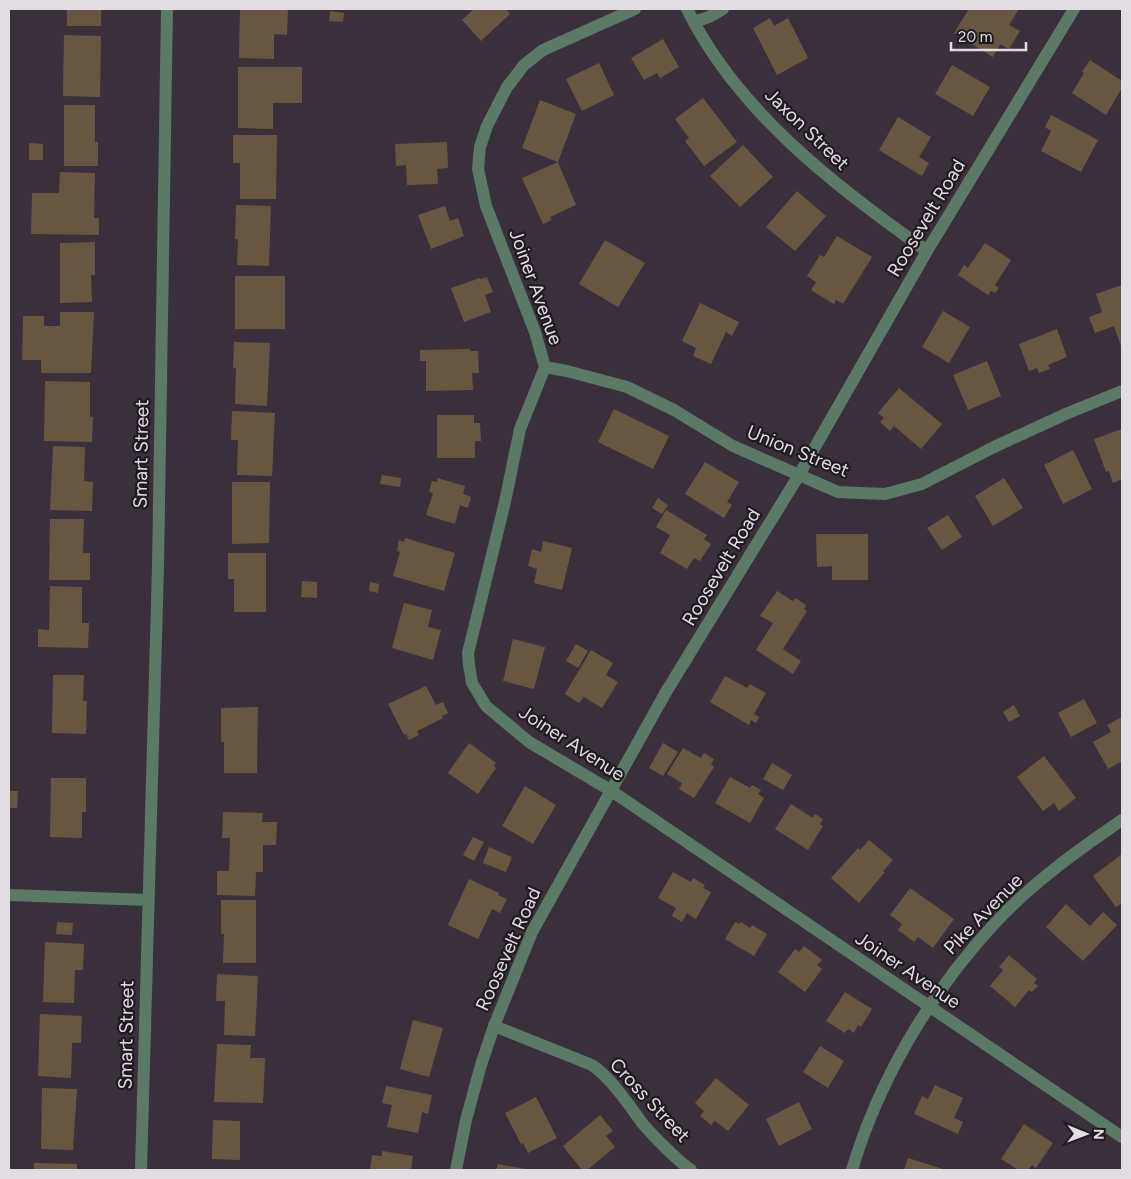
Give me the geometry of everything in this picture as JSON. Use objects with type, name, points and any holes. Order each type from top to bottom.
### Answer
[{"type":"street","name":"Smart Street","points":[[141,1170],[158,567],[166,9]]},
{"type":"street","name":"Jaxon Street","points":[[688,9],[713,53],[757,110],[816,167],[870,211],[927,252]]},
{"type":"street","points":[[694,22],[709,17],[723,9]]},
{"type":"street","name":"Roosevelt Road","points":[[456,1170],[468,1111],[481,1065],[494,1026],[532,932],[610,790],[672,684],[799,475],[927,252],[1074,9]]},
{"type":"street","name":"Joiner Avenue","points":[[630,11],[543,50],[524,65],[507,87],[487,126],[480,147],[478,169],[486,206],[535,332],[545,367],[520,429],[505,502],[468,653],[472,682],[486,706],[529,742],[610,790],[1122,1137]]},
{"type":"street","name":"Union Street","points":[[545,367],[627,387],[674,410],[733,446],[838,492],[885,494],[922,484],[994,446],[1122,391]]},
{"type":"street","name":"Pike Avenue","points":[[852,1170],[874,1108],[905,1047],[929,1007],[960,963],[996,921],[1051,873],[1086,845],[1122,820]]},
{"type":"street","points":[[9,895],[148,900]]},
{"type":"street","name":"Cross Street","points":[[494,1026],[592,1065],[600,1071],[625,1099],[645,1126],[691,1170]]},
{"type":"building","points":[[67,9],[101,9],[101,26],[67,26]]},
{"type":"building","points":[[240,9],[288,9],[287,35],[274,34],[274,59],[239,58]]},
{"type":"building","points":[[474,9],[506,9],[510,14],[481,41],[462,20]]},
{"type":"building","points":[[969,9],[1019,9],[1009,25],[1020,31],[1009,49],[1000,44],[993,57],[954,33]]},
{"type":"building","points":[[330,11],[344,13],[343,22],[329,21]]},
{"type":"building","points":[[770,18],[774,26],[788,18],[808,58],[777,75],[753,28]]},
{"type":"building","points":[[64,35],[101,36],[100,97],[63,96]]},
{"type":"building","points":[[663,39],[679,67],[660,78],[657,73],[644,80],[631,58]]},
{"type":"building","points":[[1090,60],[1122,81],[1122,88],[1106,115],[1072,93]]},
{"type":"building","points":[[599,63],[614,95],[582,111],[566,79]]},
{"type":"building","points":[[952,65],[990,87],[973,116],[935,94]]},
{"type":"building","points":[[238,67],[302,67],[302,103],[273,103],[273,129],[238,128]]},
{"type":"building","points":[[703,98],[737,142],[704,166],[685,141],[689,138],[675,119]]},
{"type":"building","points":[[540,100],[576,114],[558,162],[522,148]]},
{"type":"building","points":[[64,105],[95,105],[95,142],[98,142],[98,166],[64,166]]},
{"type":"building","points":[[1051,115],[1098,140],[1081,172],[1041,151],[1051,131],[1045,127]]},
{"type":"building","points":[[898,117],[931,137],[919,157],[929,163],[922,176],[879,150]]},
{"type":"building","points":[[233,135],[277,135],[276,199],[240,199],[240,163],[233,163]]},
{"type":"building","points":[[447,142],[448,168],[437,169],[438,184],[407,185],[406,165],[396,166],[395,144]]},
{"type":"building","points":[[29,143],[43,144],[43,160],[29,160]]},
{"type":"building","points":[[743,145],[773,177],[740,207],[710,176]]},
{"type":"building","points":[[558,162],[576,205],[550,217],[552,220],[543,224],[522,178]]},
{"type":"building","points":[[60,172],[95,173],[94,218],[99,218],[99,235],[31,234],[32,193],[59,193]]},
{"type":"building","points":[[797,191],[826,216],[795,251],[766,227]]},
{"type":"building","points":[[236,205],[271,206],[269,266],[237,265],[238,239],[235,239]]},
{"type":"building","points":[[445,206],[450,221],[458,218],[464,236],[431,249],[418,215]]},
{"type":"building","points":[[837,236],[872,257],[843,304],[836,300],[834,304],[811,290],[816,282],[807,276],[820,255],[824,257]]},
{"type":"building","points":[[605,240],[645,263],[618,307],[579,284]]},
{"type":"building","points":[[95,242],[95,275],[91,275],[92,302],[60,303],[60,243]]},
{"type":"building","points":[[985,243],[1011,260],[995,285],[999,288],[995,293],[991,291],[988,295],[958,275],[964,265],[968,268]]},
{"type":"building","points":[[235,276],[285,276],[285,329],[235,329]]},
{"type":"building","points":[[487,277],[493,292],[485,295],[491,312],[464,322],[451,288]]},
{"type":"building","points":[[1122,285],[1122,349],[1114,326],[1095,333],[1089,317],[1102,312],[1096,294]]},
{"type":"building","points":[[700,303],[739,322],[732,336],[726,332],[711,364],[693,356],[696,348],[682,341]]},
{"type":"building","points":[[943,311],[970,327],[949,363],[922,347]]},
{"type":"building","points":[[60,312],[94,312],[91,373],[41,373],[41,360],[22,360],[23,316],[44,316],[44,326],[60,326]]},
{"type":"building","points":[[1057,329],[1067,357],[1048,365],[1050,369],[1039,373],[1037,368],[1029,371],[1019,344]]},
{"type":"building","points":[[234,342],[270,343],[267,406],[235,404],[236,368],[233,368]]},
{"type":"building","points":[[470,349],[470,351],[478,351],[479,373],[472,373],[473,390],[426,391],[426,361],[420,361],[420,350]]},
{"type":"building","points":[[987,361],[1001,396],[968,410],[953,375]]},
{"type":"building","points":[[45,381],[90,382],[90,417],[93,417],[92,442],[44,441]]},
{"type":"building","points":[[899,388],[942,424],[921,449],[894,426],[890,431],[880,422],[884,418],[878,413]]},
{"type":"building","points":[[614,409],[669,436],[653,469],[598,442]]},
{"type":"building","points":[[232,411],[275,413],[272,476],[237,475],[238,440],[231,440]]},
{"type":"building","points":[[437,415],[474,415],[474,423],[480,423],[481,441],[475,441],[475,458],[437,458]]},
{"type":"building","points":[[1122,429],[1122,479],[1113,483],[1109,471],[1106,472],[1094,439]]},
{"type":"building","points":[[53,446],[85,447],[84,481],[93,482],[92,511],[50,510]]},
{"type":"building","points":[[1073,450],[1092,489],[1063,504],[1044,465]]},
{"type":"building","points":[[705,462],[739,482],[727,502],[732,505],[724,518],[685,494]]},
{"type":"building","points":[[382,475],[401,478],[400,487],[380,484]]},
{"type":"building","points":[[437,478],[465,486],[463,494],[471,497],[468,508],[460,505],[455,524],[426,515],[433,493],[429,492],[432,481],[437,482]]},
{"type":"building","points":[[1004,478],[1023,508],[993,526],[975,496]]},
{"type":"building","points":[[232,482],[270,482],[269,543],[232,544]]},
{"type":"building","points":[[658,498],[668,505],[662,514],[652,508]]},
{"type":"building","points":[[666,510],[707,535],[704,539],[711,544],[700,561],[694,558],[687,569],[660,553],[670,535],[656,527]]},
{"type":"building","points":[[948,515],[962,537],[942,550],[927,528]]},
{"type":"building","points":[[50,519],[84,519],[83,553],[90,553],[90,580],[49,580]]},
{"type":"building","points":[[816,534],[868,534],[868,580],[832,580],[832,566],[817,567]]},
{"type":"building","points":[[405,538],[455,553],[444,591],[393,576],[400,552],[397,551],[399,540],[404,542]]},
{"type":"building","points":[[543,541],[572,548],[562,590],[534,583],[537,569],[528,566],[532,549],[541,552]]},
{"type":"building","points":[[228,553],[266,553],[266,612],[234,612],[234,579],[228,579]]},
{"type":"building","points":[[302,581],[317,582],[317,598],[301,597]]},
{"type":"building","points":[[370,582],[379,584],[378,593],[369,591]]},
{"type":"building","points":[[50,586],[82,587],[82,623],[89,623],[88,648],[38,647],[38,629],[49,630]]},
{"type":"building","points":[[777,591],[793,601],[796,598],[806,605],[804,609],[807,611],[783,649],[801,661],[793,674],[756,650],[773,623],[760,616]]},
{"type":"building","points":[[404,603],[432,610],[428,627],[441,630],[433,660],[392,648]]},
{"type":"building","points":[[513,639],[545,647],[534,689],[503,681]]},
{"type":"building","points":[[576,644],[588,651],[578,668],[566,661]]},
{"type":"building","points":[[591,650],[613,663],[606,675],[618,682],[602,708],[584,697],[579,703],[565,694]]},
{"type":"building","points":[[53,675],[84,675],[83,701],[87,701],[86,734],[52,733]]},
{"type":"building","points":[[725,676],[747,688],[750,684],[766,693],[754,714],[759,717],[756,723],[751,720],[749,725],[710,702]]},
{"type":"building","points":[[426,686],[436,705],[443,702],[448,713],[442,716],[443,718],[417,731],[419,735],[409,740],[406,734],[404,735],[388,704]]},
{"type":"building","points":[[1084,699],[1097,723],[1071,737],[1058,713]]},
{"type":"building","points":[[1014,705],[1020,716],[1009,722],[1003,712]]},
{"type":"building","points":[[258,707],[257,773],[224,773],[224,742],[221,742],[221,708]]},
{"type":"building","points":[[1122,717],[1122,765],[1120,762],[1108,769],[1093,742],[1111,732],[1107,725]]},
{"type":"building","points":[[469,743],[496,763],[494,766],[496,768],[478,794],[448,773]]},
{"type":"building","points":[[663,743],[678,752],[663,776],[649,768]]},
{"type":"building","points":[[683,748],[701,758],[704,753],[714,759],[711,764],[714,767],[694,798],[679,789],[682,783],[667,774]]},
{"type":"building","points":[[1044,756],[1076,798],[1059,811],[1054,803],[1043,811],[1017,777]]},
{"type":"building","points":[[772,763],[792,775],[783,790],[763,779]]},
{"type":"building","points":[[730,777],[750,788],[752,785],[761,790],[758,794],[764,798],[750,823],[715,803]]},
{"type":"building","points":[[51,778],[86,778],[86,812],[82,812],[82,838],[50,837]]},
{"type":"building","points":[[525,786],[556,805],[533,844],[502,826]]},
{"type":"building","points":[[9,791],[18,791],[17,808],[9,808]]},
{"type":"building","points":[[791,804],[813,818],[815,814],[823,819],[820,824],[823,826],[808,850],[775,829]]},
{"type":"building","points":[[223,812],[263,813],[262,822],[277,822],[276,845],[263,845],[263,872],[256,872],[255,896],[217,895],[217,871],[229,871],[230,838],[222,838]]},
{"type":"building","points":[[473,837],[484,842],[474,861],[463,855]]},
{"type":"building","points":[[869,840],[893,860],[859,903],[831,878],[858,848],[860,850]]},
{"type":"building","points":[[489,847],[512,857],[506,872],[483,863]]},
{"type":"building","points":[[1122,854],[1122,903],[1116,907],[1093,876]]},
{"type":"building","points":[[673,872],[691,882],[693,878],[705,885],[703,888],[711,892],[696,919],[687,913],[682,922],[672,916],[676,908],[658,898]]},
{"type":"building","points":[[469,879],[499,893],[498,895],[507,899],[500,913],[492,909],[478,939],[448,925]]},
{"type":"building","points":[[910,888],[954,919],[933,948],[918,937],[914,942],[898,930],[902,924],[890,915]]},
{"type":"building","points":[[221,900],[256,900],[256,963],[223,963],[224,934],[221,934]]},
{"type":"building","points":[[1066,904],[1090,926],[1103,912],[1117,925],[1083,961],[1046,927]]},
{"type":"building","points":[[57,922],[73,923],[72,935],[56,934]]},
{"type":"building","points":[[735,922],[740,924],[741,922],[750,928],[752,925],[767,934],[754,956],[725,939]]},
{"type":"building","points":[[45,942],[84,944],[83,970],[75,970],[74,1003],[43,1002]]},
{"type":"building","points":[[804,946],[822,960],[817,965],[822,969],[805,992],[778,972],[795,949],[799,952]]},
{"type":"building","points":[[1009,955],[1037,979],[1034,983],[1038,986],[1032,992],[1029,990],[1015,1007],[990,986],[1003,970],[999,967]]},
{"type":"building","points":[[217,974],[258,976],[255,1036],[224,1035],[225,1001],[216,1001]]},
{"type":"building","points":[[845,992],[872,1009],[861,1027],[858,1025],[854,1033],[848,1029],[845,1033],[826,1021]]},
{"type":"building","points":[[40,1014],[82,1016],[81,1043],[72,1043],[71,1078],[38,1076]]},
{"type":"building","points":[[413,1020],[443,1028],[429,1077],[400,1069]]},
{"type":"building","points":[[217,1044],[251,1045],[250,1058],[265,1058],[263,1103],[214,1102]]},
{"type":"building","points":[[820,1046],[844,1061],[828,1088],[803,1072]]},
{"type":"building","points":[[716,1078],[749,1105],[728,1131],[715,1121],[711,1125],[700,1116],[704,1111],[695,1103]]},
{"type":"building","points":[[935,1085],[963,1098],[954,1118],[963,1122],[958,1134],[914,1114],[922,1096],[928,1099]]},
{"type":"building","points":[[386,1086],[432,1095],[428,1114],[422,1112],[418,1133],[387,1127],[392,1105],[382,1103]]},
{"type":"building","points":[[42,1088],[77,1089],[73,1150],[41,1149]]},
{"type":"building","points":[[536,1097],[557,1138],[528,1153],[523,1143],[521,1144],[505,1113]]},
{"type":"building","points":[[799,1102],[812,1129],[779,1146],[766,1119]]},
{"type":"building","points":[[600,1115],[613,1131],[606,1136],[615,1147],[587,1170],[582,1170],[563,1146]]},
{"type":"building","points":[[213,1120],[240,1121],[240,1160],[212,1159]]},
{"type":"building","points":[[1024,1124],[1053,1143],[1036,1168],[1032,1165],[1028,1170],[1019,1170],[1001,1159]]},
{"type":"building","points":[[382,1151],[413,1156],[411,1170],[370,1170],[372,1155],[382,1156]]},
{"type":"building","points":[[908,1158],[946,1170],[904,1170]]},
{"type":"building","points":[[34,1163],[77,1164],[77,1170],[34,1170]]},
{"type":"building","points":[[498,1164],[526,1169],[526,1170],[496,1170]]}]
